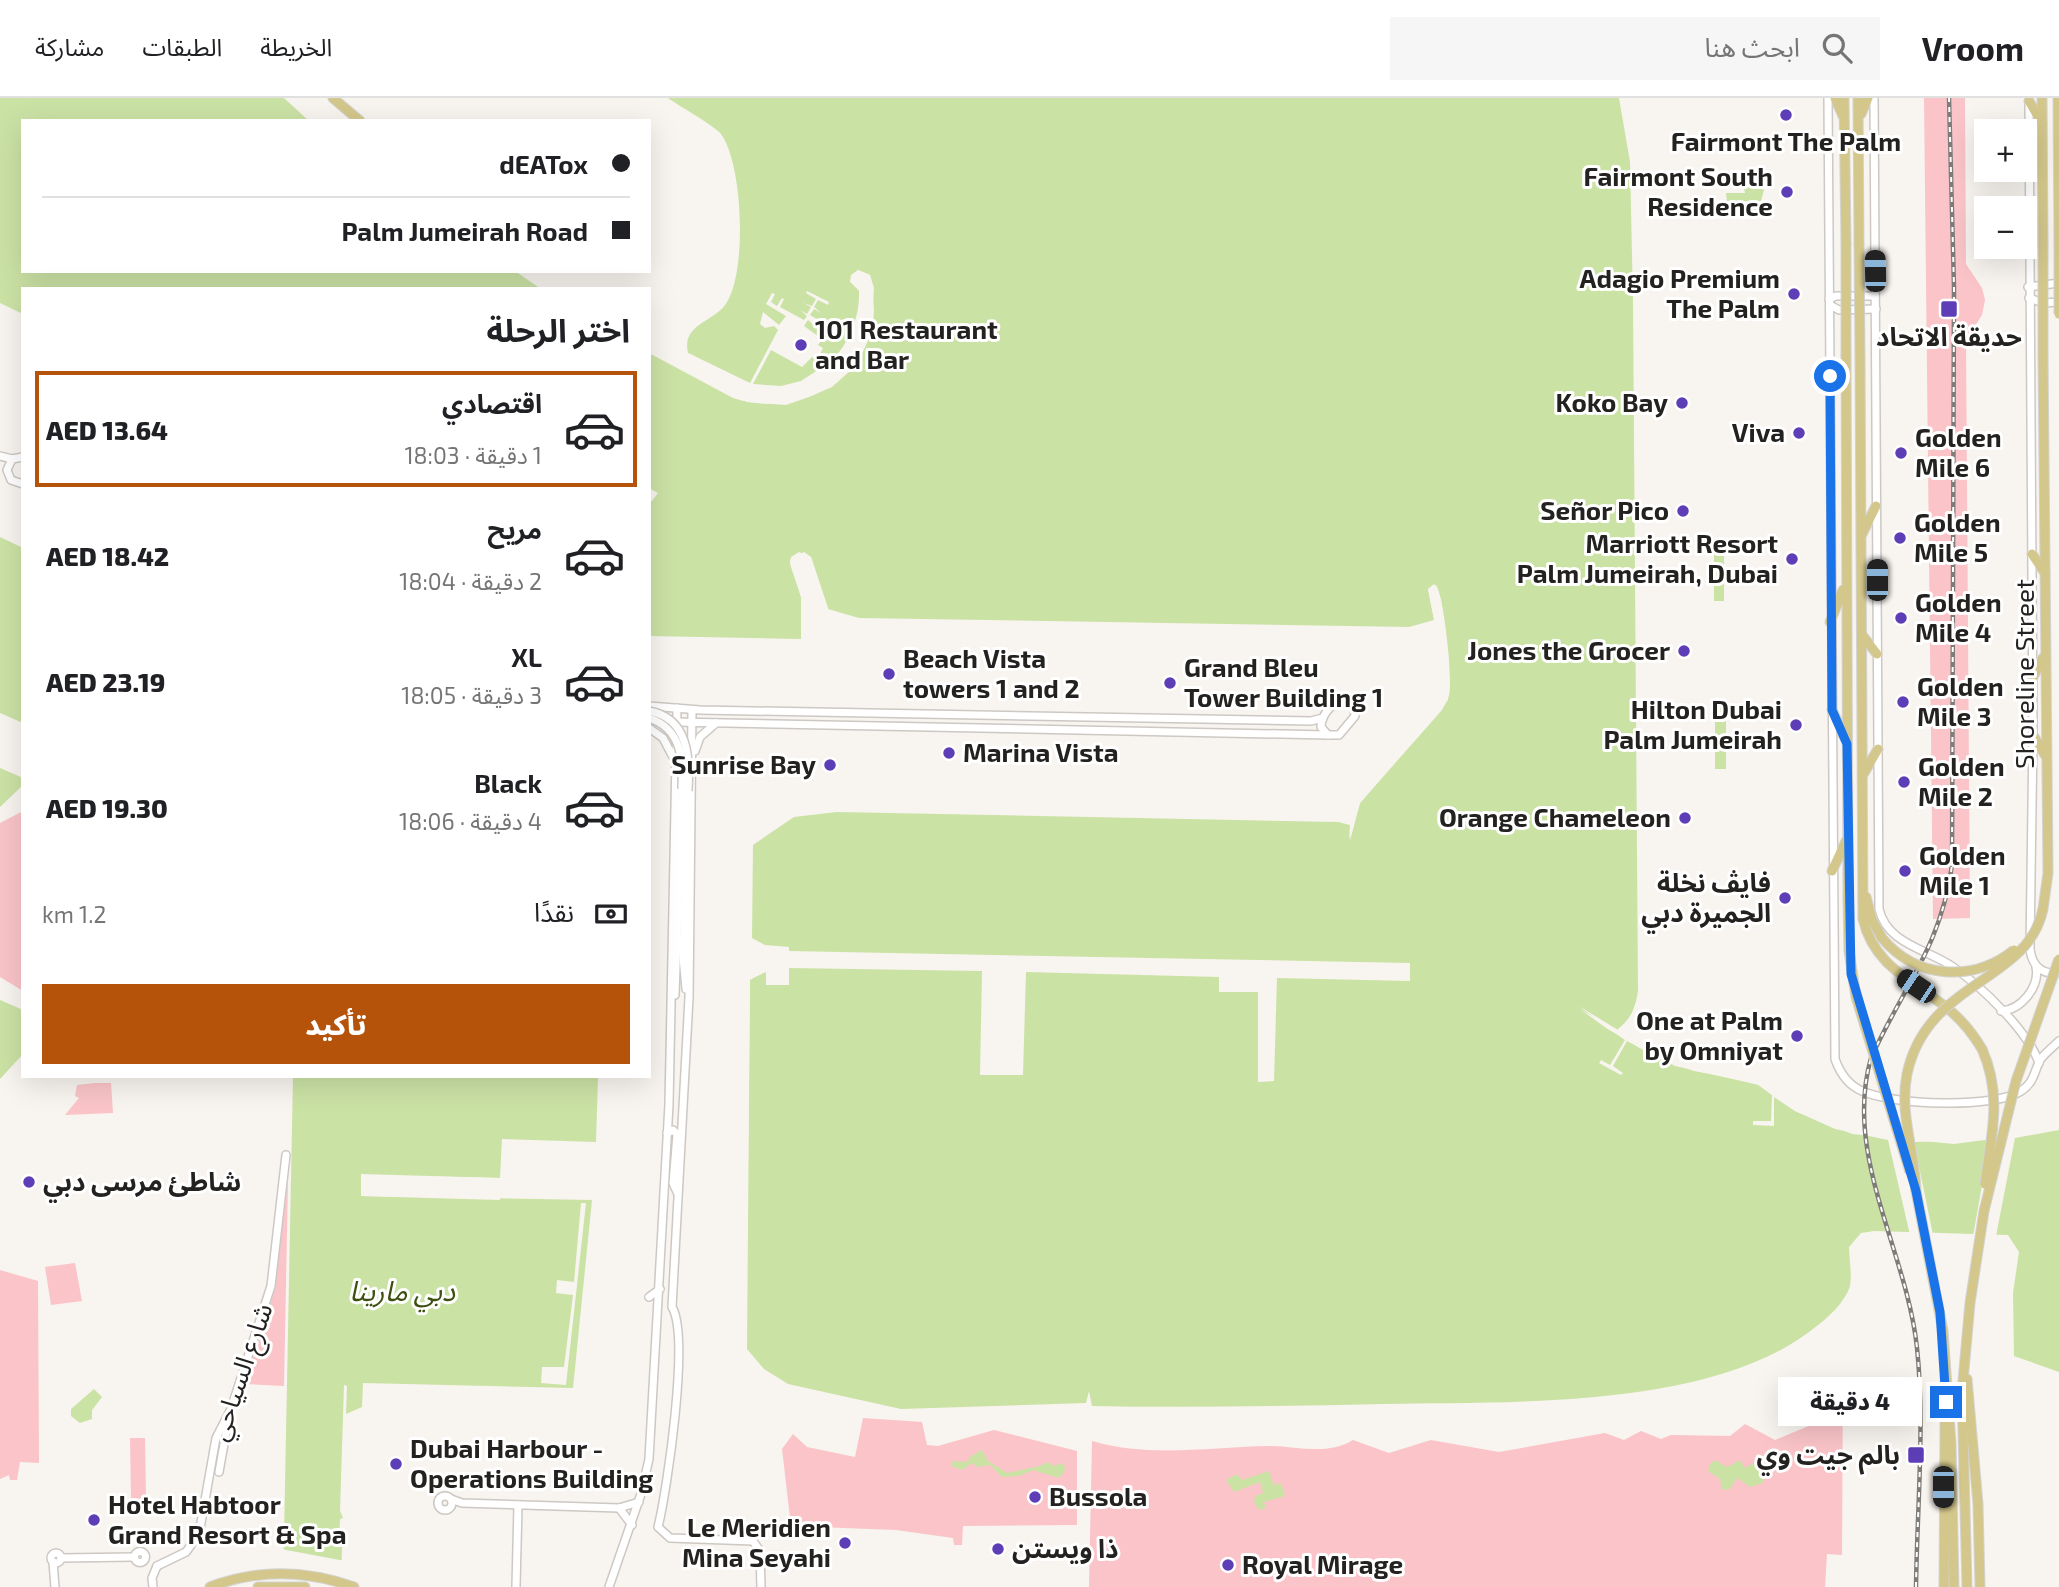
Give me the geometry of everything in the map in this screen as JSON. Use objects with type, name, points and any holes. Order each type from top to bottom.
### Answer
[{"type":"main road","points":[[333,98],[358,119]]},
{"type":"main road","points":[[1835,98],[1844,120]]},
{"type":"main road","points":[[1844,98],[1849,951],[1856,997],[1916,1191],[1940,1312],[1951,1443],[1954,1587]]},
{"type":"main road","points":[[1858,98],[1862,911],[1874,948],[1894,971],[1956,1016],[1982,1049],[1992,1074],[1996,1110],[1970,1303],[1962,1402],[1967,1587]]},
{"type":"main road","points":[[1858,119],[1868,98]]},
{"type":"main road","name":"Shoreline Street","points":[[1916,1191],[1905,1107],[1907,1077],[1916,1048],[1944,1007],[2020,952],[2037,929],[2043,909],[2047,848],[2042,98]]},
{"type":"main road","points":[[2058,98],[2059,314]]},
{"type":"main road","points":[[2029,99],[2043,125]]},
{"type":"main road","points":[[1861,536],[1877,506]]},
{"type":"main road","points":[[2032,554],[2045,573]]},
{"type":"main road","points":[[1830,621],[1846,586]]},
{"type":"main road","points":[[1862,635],[1877,654]]},
{"type":"main road","points":[[2033,677],[2045,654]]},
{"type":"main road","points":[[1832,710],[1847,744]]},
{"type":"main road","points":[[2033,735],[2046,757]]},
{"type":"main road","points":[[1863,774],[1878,749]]},
{"type":"main road","points":[[1832,871],[1848,836]]},
{"type":"main road","points":[[1862,857],[1868,907],[1882,938],[1900,956],[1939,971],[1965,972],[1991,965],[2013,951],[2025,938],[2043,909]]},
{"type":"main road","points":[[1984,1211],[2016,1081],[2059,959]]},
{"type":"main road","points":[[1965,1363],[1970,1402],[1980,1587]]},
{"type":"main road","points":[[1944,1587],[1943,1442],[1947,1413]]},
{"type":"main road","points":[[209,1587],[250,1576],[285,1573],[319,1577],[354,1587]]},
{"type":"main road","points":[[258,1587],[305,1587]]},
{"type":"street","points":[[1828,98],[1834,1055],[1839,1069],[1851,1084],[1868,1093],[1908,1101],[1980,1100],[2023,1091],[2032,1081],[2039,1063],[2059,1041]]},
{"type":"street","points":[[1874,98],[1878,905],[1882,920],[1895,937],[1962,974],[2027,1040],[2039,1063]]},
{"type":"street","points":[[2001,1011],[2014,1008],[2034,988],[2037,976],[2030,949],[2033,677],[2028,287],[2029,99]]},
{"type":"street","points":[[2028,287],[2059,283]]},
{"type":"street","points":[[1829,302],[1836,296],[1875,296]]},
{"type":"street","points":[[2029,298],[2043,303],[2059,302]]},
{"type":"street","points":[[1829,302],[1839,310],[1875,309]]},
{"type":"street","points":[[0,456],[12,460],[21,458]]},
{"type":"street","points":[[7,474],[12,460]]},
{"type":"street","points":[[0,467],[13,482],[21,484]]},
{"type":"street","points":[[651,720],[1335,736],[1345,730],[1355,716],[1356,708],[1348,699],[1339,700],[1323,718],[1321,727],[1328,735]]},
{"type":"street","points":[[651,708],[1286,721],[1314,721],[1323,718]]},
{"type":"street","points":[[609,1587],[632,1525],[649,1459],[667,1156],[677,708]]},
{"type":"street","points":[[651,709],[667,718],[683,736],[689,759],[685,790],[677,967],[674,999],[670,1005]]},
{"type":"street","points":[[692,709],[691,993],[672,1307],[679,1334],[672,1447],[658,1527],[670,1538],[753,1541],[760,1551],[761,1587]]},
{"type":"street","points":[[1090,711],[1098,718]]},
{"type":"street","points":[[1159,719],[1168,713]]},
{"type":"street","points":[[890,727],[892,723],[914,724],[916,719],[908,715]]},
{"type":"street","points":[[1075,732],[1084,728],[1118,729],[1123,723],[1120,718]]},
{"type":"street","points":[[651,721],[664,725],[677,741],[682,759],[685,790],[684,984],[691,993]]},
{"type":"street","points":[[1265,734],[1286,731],[1286,721]]},
{"type":"street","points":[[693,768],[698,740],[716,723]]},
{"type":"street","points":[[651,730],[667,744],[675,765]]},
{"type":"street","points":[[692,845],[698,854]]},
{"type":"street","points":[[666,888],[673,899]]},
{"type":"street","points":[[2034,963],[2045,973],[2059,973]]},
{"type":"street","points":[[664,994],[670,988]]},
{"type":"street","points":[[667,1133],[673,1130],[677,1134],[673,1183],[677,1192]]},
{"type":"street","name":"شارع السياحي","points":[[155,1587],[157,1566],[186,1552],[197,1539],[215,1444],[231,1409],[271,1286],[286,1155]]},
{"type":"street","points":[[658,1165],[667,1156]]},
{"type":"street","points":[[649,1297],[660,1289]]},
{"type":"street","points":[[219,1472],[231,1409]]},
{"type":"street","points":[[451,1504],[620,1508],[639,1502]]},
{"type":"street","points":[[516,1587],[518,1505]]},
{"type":"street","points":[[620,1508],[632,1525]]},
{"type":"street","points":[[55,1587],[58,1561],[134,1557]]},
{"type":"shaded area","points":[[1924,98],[1965,98],[1966,264],[1982,288],[1985,300],[1982,315],[1966,340],[1970,918],[1933,919]]},
{"type":"shaded area","points":[[21,812],[21,990],[0,977],[0,823]]},
{"type":"shaded area","points":[[111,1083],[113,1113],[65,1115],[79,1098],[75,1096],[77,1085]]},
{"type":"shaded area","points":[[288,1181],[284,1386],[245,1384],[274,1292]]},
{"type":"shaded area","points":[[75,1263],[82,1301],[51,1305],[45,1267]]},
{"type":"shaded area","points":[[0,1270],[38,1281],[39,1463],[20,1462],[17,1480],[10,1480],[9,1475],[0,1479]]},
{"type":"shaded area","points":[[1823,1377],[1843,1377],[1842,1555],[1827,1554],[1825,1587],[1089,1587],[1092,1441],[1136,1449],[1180,1450],[1268,1446],[1322,1449],[1333,1448],[1353,1440],[1389,1453],[1431,1440],[1499,1452],[1605,1433],[1624,1440],[1641,1431],[1661,1439],[1671,1435],[1730,1436],[1745,1424],[1775,1440],[1823,1420]]},
{"type":"shaded area","points":[[863,1418],[922,1422],[927,1445],[938,1446],[994,1430],[1077,1451],[1077,1525],[963,1526],[962,1545],[954,1545],[953,1538],[896,1530],[791,1526],[782,1449],[793,1434],[807,1447],[855,1457]]},
{"type":"shaded area","points":[[130,1438],[145,1438],[146,1499],[131,1500]]},
{"type":"water","points":[[0,98],[284,98],[307,119],[21,119],[21,273],[518,273],[538,287],[21,287],[21,313],[0,303]]},
{"type":"water","points":[[668,98],[1619,98],[1630,162],[1633,301],[1638,991],[1632,1013],[1617,1030],[1580,1009],[1655,1057],[1694,1071],[1754,1082],[1795,1111],[1852,1134],[1954,1144],[2059,1130],[2059,1372],[2014,1356],[2013,1293],[2019,1252],[2008,1235],[1874,1231],[1861,1233],[1849,1247],[1850,1285],[1840,1304],[1818,1325],[1775,1353],[1725,1373],[1669,1387],[1610,1396],[1490,1402],[1128,1407],[1092,1406],[1089,1391],[1086,1403],[901,1409],[788,1384],[764,1369],[747,1349],[750,979],[766,972],[766,985],[789,985],[789,947],[765,945],[752,938],[753,845],[794,817],[837,812],[1338,822],[1350,825],[1349,839],[1360,803],[1447,701],[1450,687],[1449,657],[1445,621],[1436,585],[1428,589],[1434,620],[1409,627],[859,618],[828,609],[811,557],[804,552],[790,560],[801,597],[801,639],[651,636],[651,500],[658,493],[651,489],[651,354],[733,398],[754,403],[795,401],[833,384],[849,371],[870,334],[874,312],[870,275],[858,270],[850,281],[859,291],[858,310],[844,346],[817,374],[781,387],[761,386],[742,380],[688,353],[687,343],[694,329],[722,309],[727,302],[738,266],[740,243],[734,168],[721,134]]},
{"type":"water","points":[[1748,177],[1764,190],[1758,212],[1752,211],[1748,201],[1727,202],[1726,193],[1745,193],[1743,183]]},
{"type":"water","points":[[0,537],[21,547],[21,787],[0,807]]},
{"type":"water","points":[[1714,540],[1724,540],[1724,601],[1714,601]]},
{"type":"water","points":[[1715,706],[1726,706],[1726,769],[1715,769]]},
{"type":"water","points":[[0,1000],[21,1009],[21,1056],[0,1079]]},
{"type":"water","name":"دبي مارينا","points":[[293,1078],[598,1078],[596,1142],[502,1139],[500,1178],[361,1175],[361,1196],[592,1200],[573,1388],[363,1383],[362,1407],[346,1414],[347,1386],[344,1385],[340,1511],[343,1518],[340,1519],[339,1546],[342,1547],[341,1587],[283,1587]]},
{"type":"water","points":[[94,1389],[102,1397],[92,1410],[92,1419],[80,1423],[71,1416],[71,1409]]},
{"type":"water","points":[[982,1450],[988,1461],[1007,1473],[1047,1462],[1054,1466],[1062,1463],[1066,1469],[1059,1478],[1033,1470],[1019,1476],[1002,1477],[990,1465],[977,1467],[972,1463],[962,1470],[951,1466],[953,1461],[967,1462],[971,1456]]},
{"type":"water","points":[[1715,1460],[1727,1467],[1740,1460],[1745,1468],[1754,1463],[1764,1478],[1763,1483],[1750,1487],[1737,1478],[1730,1489],[1722,1490],[1720,1479],[1708,1471]]},
{"type":"water","points":[[1269,1471],[1274,1485],[1281,1483],[1285,1496],[1264,1502],[1266,1508],[1259,1510],[1254,1502],[1255,1496],[1263,1493],[1260,1482],[1234,1492],[1226,1480],[1237,1474],[1242,1480]]},
{"type":"pier","points":[[858,270],[870,275],[874,288],[871,333],[862,354],[850,371],[832,387],[809,397],[786,405],[747,402],[651,354],[651,350],[748,399],[785,401],[808,394],[830,384],[859,352],[868,332],[870,289],[862,273],[854,277],[862,290],[863,306],[859,327],[850,346],[838,361],[802,384],[781,390],[752,387],[710,369],[686,356],[684,351],[750,383],[778,330],[774,326],[765,328],[760,324],[763,312],[779,325],[786,316],[766,304],[772,293],[775,294],[771,302],[777,306],[782,298],[784,299],[780,307],[804,320],[807,316],[800,310],[807,314],[811,307],[803,303],[812,306],[816,299],[806,293],[807,291],[829,302],[828,305],[818,300],[814,307],[821,313],[814,309],[810,315],[820,321],[816,327],[808,320],[804,326],[822,339],[818,345],[823,348],[817,360],[812,357],[802,367],[771,350],[753,384],[781,386],[801,381],[836,358],[856,326],[860,306],[859,290],[850,282],[851,275]]},
{"type":"pier","points":[[799,552],[811,557],[830,614],[825,611],[808,559],[803,555],[796,557],[793,563],[805,597],[804,639],[801,639],[801,597],[790,564],[791,557]]},
{"type":"pier","points":[[1434,584],[1441,599],[1449,660],[1448,700],[1360,803],[1350,841],[1351,822],[1353,823],[1357,801],[1445,699],[1446,660],[1438,600],[1433,588],[1438,620],[1435,624],[1428,589]]},
{"type":"pier","points":[[0,713],[21,722],[21,777],[0,768]]},
{"type":"pier","points":[[789,951],[1410,963],[1410,981],[1277,978],[1274,1081],[1258,1082],[1258,992],[1219,992],[1219,977],[1026,972],[1023,1075],[980,1075],[982,971],[789,968]]},
{"type":"pier","points":[[764,972],[750,980],[746,1354],[742,1246],[747,979],[749,974]]},
{"type":"pier","points":[[1579,1006],[1657,1054],[1715,1074],[1756,1079],[1797,1108],[1859,1132],[1938,1141],[2029,1133],[2059,1126],[2059,1130],[2015,1138],[1996,1236],[1973,1236],[1990,1140],[1914,1142],[1933,1235],[1910,1235],[1888,1140],[1835,1129],[1795,1111],[1774,1097],[1774,1126],[1753,1125],[1753,1121],[1771,1121],[1772,1095],[1759,1085],[1675,1066],[1627,1041],[1613,1066],[1623,1073],[1621,1075],[1599,1063],[1601,1060],[1610,1065],[1625,1040]]},
{"type":"pier","points":[[361,1174],[500,1178],[500,1181],[365,1178],[364,1193],[500,1196],[500,1200],[361,1196]]},
{"type":"pier","points":[[581,1203],[586,1203],[566,1385],[541,1383],[542,1367],[564,1367],[573,1295],[556,1293],[557,1280],[574,1282]]},
{"type":"pier","points":[[281,1549],[345,1561],[345,1587],[280,1587]]},
{"type":"railway","points":[[1916,1587],[1920,1436],[1917,1348],[1902,1276],[1871,1167],[1865,1131],[1865,1095],[1871,1058],[1930,943],[1947,894],[1952,865],[1954,287],[1949,98]]},
{"type":"place","name":"Fairmont The Palm","points":[[1786,115]]},
{"type":"place","name":"Fairmont South Residence","points":[[1787,192]]},
{"type":"place","name":"Adagio Premium The Palm","points":[[1794,294]]},
{"type":"place","name":"حديقة الاتحاد","points":[[1949,309]]},
{"type":"place","name":"101 Restaurant and Bar","points":[[801,345]]},
{"type":"place","name":"Koko Bay","points":[[1682,403]]},
{"type":"place","name":"Viva","points":[[1799,433]]},
{"type":"place","name":"Golden Mile 6","points":[[1901,453]]},
{"type":"place","name":"Señor Pico","points":[[1683,511]]},
{"type":"place","name":"Golden Mile 5","points":[[1900,538]]},
{"type":"place","name":"Marriott Resort Palm Jumeirah, Dubai","points":[[1792,559]]},
{"type":"place","name":"Golden Mile 4","points":[[1901,618]]},
{"type":"place","name":"Jones the Grocer","points":[[1684,651]]},
{"type":"place","name":"Beach Vista towers 1 and 2","points":[[889,674]]},
{"type":"place","name":"Grand Bleu Tower Building 1","points":[[1170,683]]},
{"type":"place","name":"Golden Mile 3","points":[[1903,702]]},
{"type":"place","name":"Hilton Dubai Palm Jumeirah","points":[[1796,725]]},
{"type":"place","name":"Marina Vista","points":[[949,753]]},
{"type":"place","name":"Sunrise Bay","points":[[830,765]]},
{"type":"place","name":"Golden Mile 2","points":[[1904,782]]},
{"type":"place","name":"Orange Chameleon","points":[[1685,818]]},
{"type":"place","name":"Golden Mile 1","points":[[1905,871]]},
{"type":"place","name":"فايڤ نخلة الجميرة دبي","points":[[1785,898]]},
{"type":"place","name":"One at Palm by Omniyat","points":[[1797,1036]]},
{"type":"place","name":"شاطئ مرسى دبي","points":[[29,1182]]},
{"type":"place","name":"بالم جيت وي","points":[[1916,1455]]},
{"type":"place","name":"Dubai Harbour - Operations Building","points":[[396,1464]]},
{"type":"place","name":"Bussola","points":[[1035,1497]]},
{"type":"place","name":"Hotel Habtoor Grand Resort & Spa","points":[[94,1520]]},
{"type":"place","name":"Le Meridien Mina Seyahi","points":[[845,1543]]},
{"type":"place","name":"ذا ويستن","points":[[998,1549]]},
{"type":"place","name":"Royal Mirage","points":[[1228,1565]]},
{"type":"route","points":[[1830,376],[1832,710],[1847,744],[1850,963],[1859,1008],[1916,1191],[1940,1312],[1945,1350],[1946,1402]]}]
